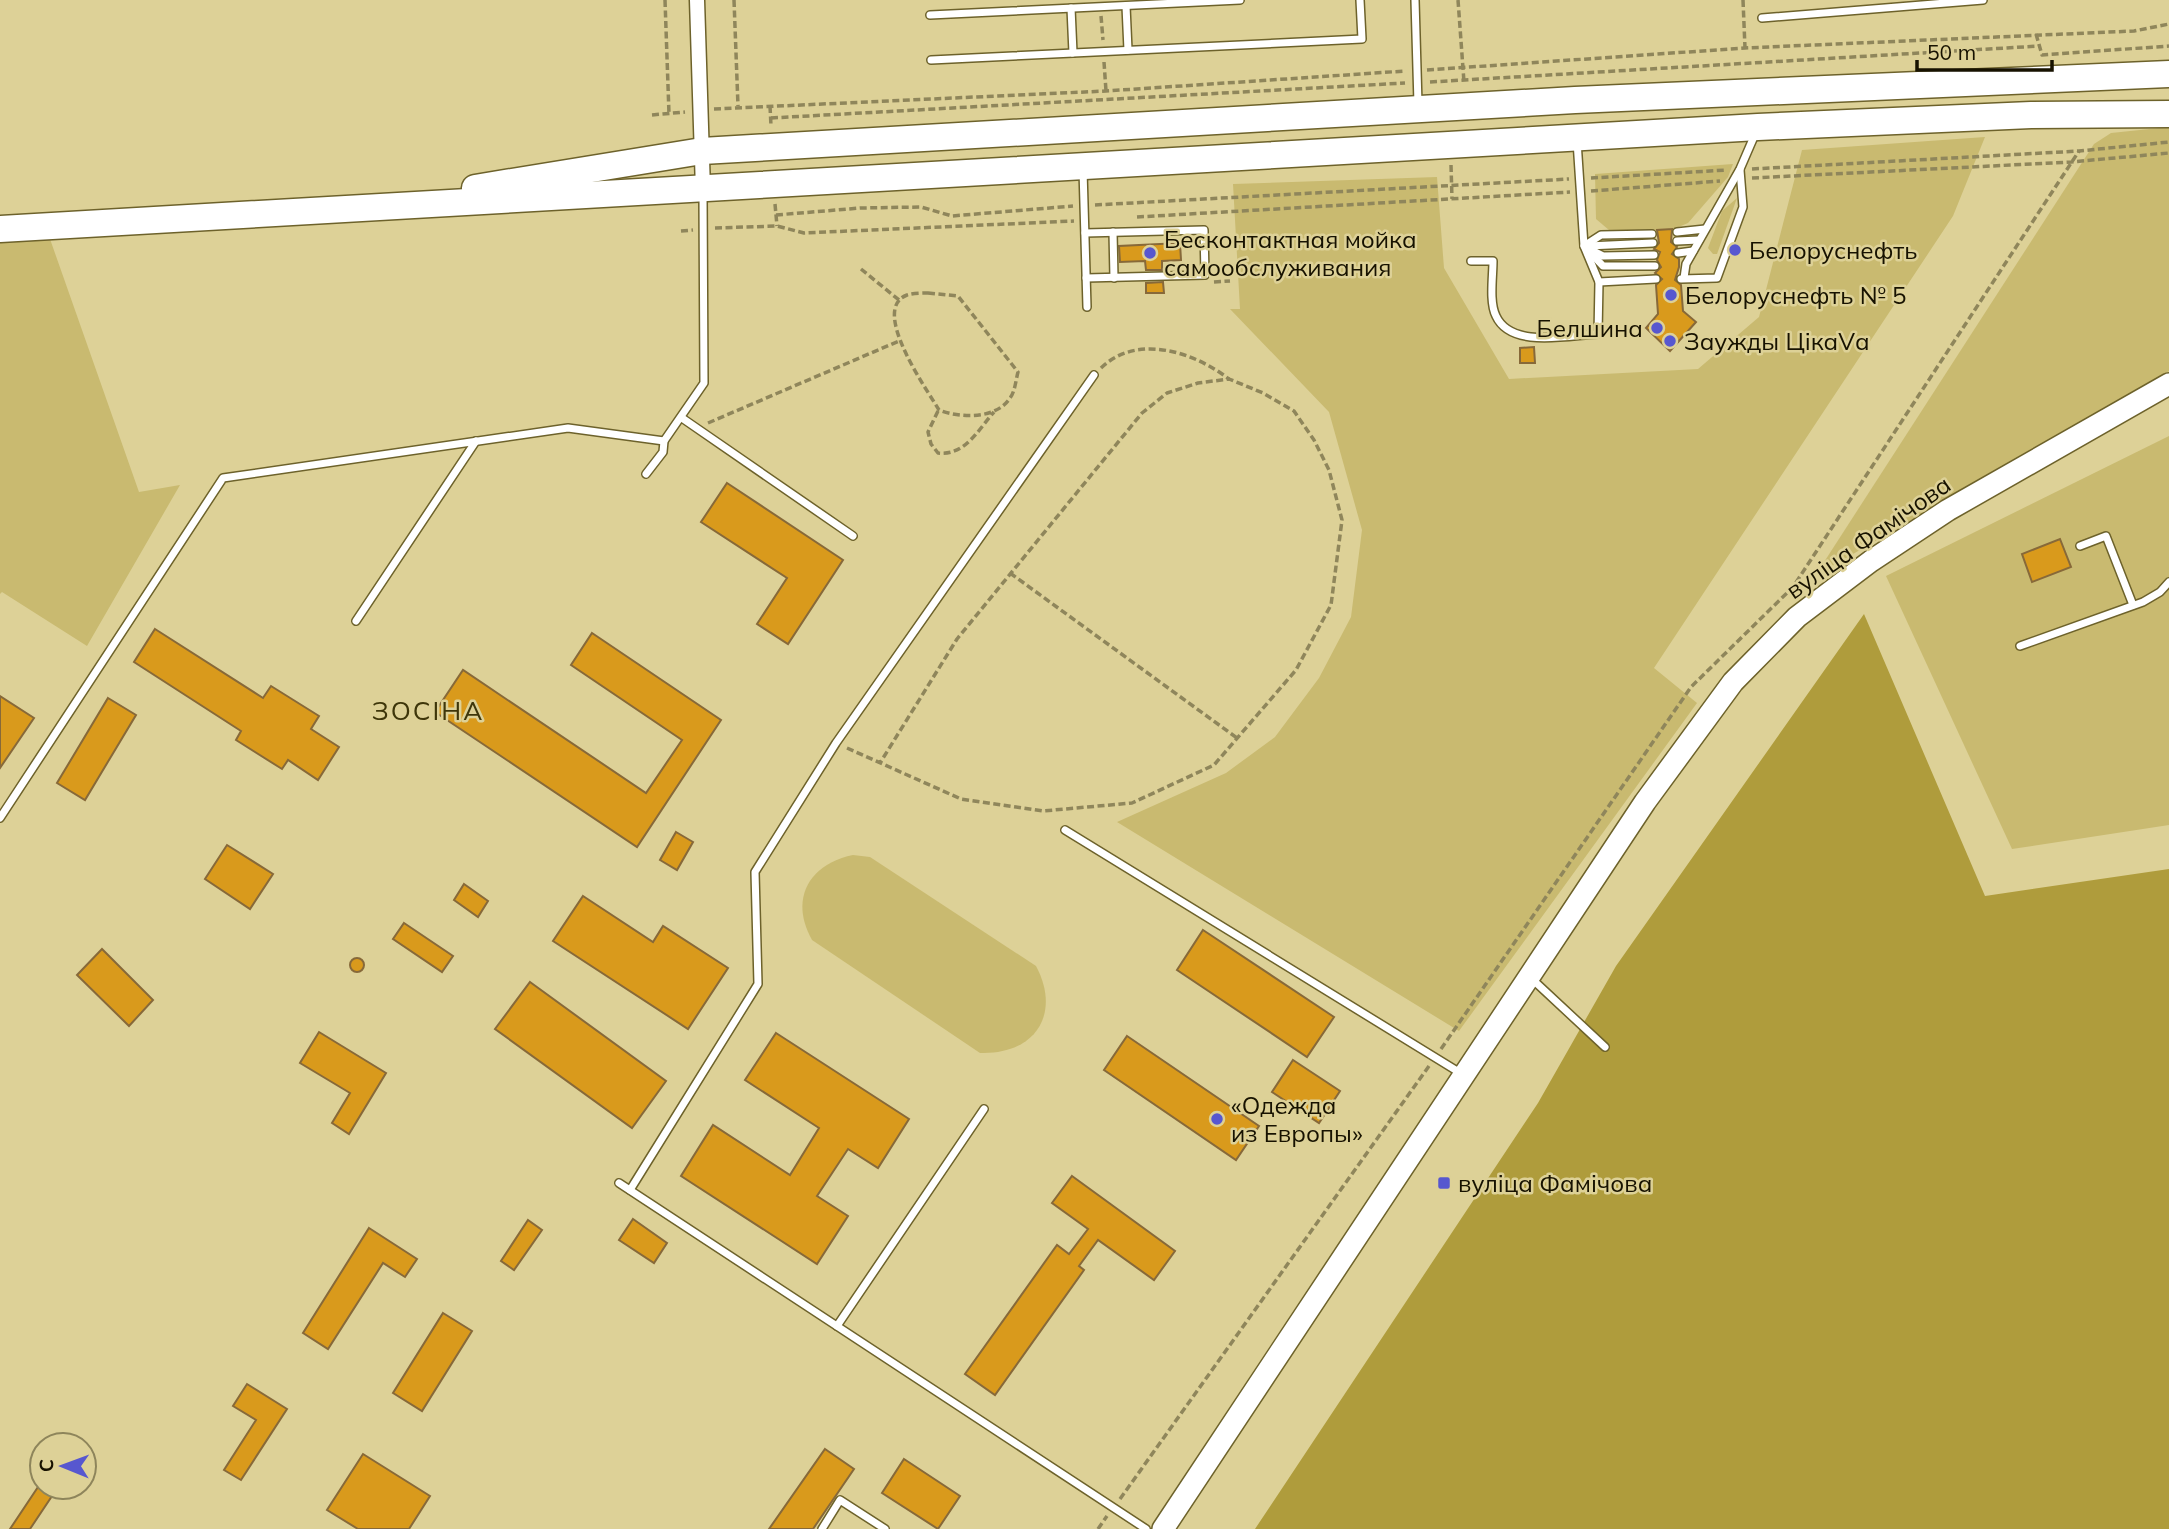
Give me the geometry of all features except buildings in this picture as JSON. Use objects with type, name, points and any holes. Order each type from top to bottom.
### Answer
[{"type":"highway","points":[[402,205],[465,189],[702,151],[1419,108],[2169,74]]},
{"type":"highway","points":[[0,229],[1758,127],[2031,115],[2169,114]]},
{"type":"main road","name":"вуліца Фамічова","points":[[1163,1529],[1645,802],[1733,682],[1797,617],[1871,561],[1948,510],[2169,384]]},
{"type":"street","points":[[697,0],[703,190]]},
{"type":"lane","points":[[930,15],[1240,0]]},
{"type":"lane","points":[[931,60],[1362,39],[1360,0]]},
{"type":"lane","points":[[1415,0],[1419,108]]},
{"type":"lane","points":[[1762,18],[1995,0]]},
{"type":"lane","points":[[1126,6],[1128,50]]},
{"type":"lane","points":[[1071,8],[1073,53]]},
{"type":"lane","points":[[1738,179],[1683,265],[1683,278],[1717,278],[1743,208],[1738,179],[1758,127]]},
{"type":"lane","points":[[1471,261],[1493,261],[1494,314],[1504,329],[1520,336],[1598,334],[1599,282],[1584,246],[1577,137]]},
{"type":"lane","points":[[1083,166],[1087,307]]},
{"type":"lane","points":[[646,474],[663,452],[664,441],[704,383],[703,190]]},
{"type":"lane","points":[[1676,232],[1705,229]]},
{"type":"lane","points":[[1085,233],[1204,230],[1205,275],[1086,278]]},
{"type":"lane","points":[[1113,232],[1114,278]]},
{"type":"lane","points":[[1584,246],[1601,235],[1653,239]]},
{"type":"lane","points":[[1677,241],[1699,240]]},
{"type":"lane","points":[[1584,246],[1603,256],[1654,255]]},
{"type":"lane","points":[[1584,246],[1603,266],[1655,266]]},
{"type":"lane","points":[[1678,253],[1693,251]]},
{"type":"lane","points":[[1599,282],[1656,279]]},
{"type":"lane","points":[[630,1190],[758,984],[755,872],[836,743],[1094,375]]},
{"type":"lane","points":[[682,418],[853,536]]},
{"type":"lane","points":[[0,818],[3,806],[223,478],[568,428],[664,441]]},
{"type":"lane","points":[[356,621],[475,442]]},
{"type":"lane","points":[[2080,546],[2106,536],[2133,605]]},
{"type":"lane","points":[[2020,646],[2133,605],[2160,592],[2169,582]]},
{"type":"lane","points":[[1065,830],[1463,1075]]},
{"type":"lane","points":[[1529,976],[1605,1047]]},
{"type":"lane","points":[[837,1326],[984,1109]]},
{"type":"lane","points":[[619,1183],[1146,1529]]},
{"type":"lane","points":[[822,1529],[840,1500],[885,1529]]},
{"type":"path","points":[[665,0],[669,114]]},
{"type":"path","points":[[734,0],[738,107]]},
{"type":"path","points":[[1743,0],[1745,48]]},
{"type":"path","points":[[2036,34],[2042,55],[2169,46]]},
{"type":"path","points":[[776,215],[860,208],[921,207],[953,216],[1084,205],[2079,151],[2169,142]]},
{"type":"path","points":[[1793,587],[2079,151]]},
{"type":"path","points":[[1125,218],[1738,179],[2071,162],[2169,153]]},
{"type":"path","points":[[681,231],[777,226],[804,233],[1084,220]]},
{"type":"path","points":[[861,269],[899,300]]},
{"type":"path","points":[[939,410],[928,432],[931,444],[938,453],[950,454],[961,450],[1010,398],[1018,372],[958,296],[929,293],[906,295],[899,300],[893,313],[899,341],[939,410],[955,416],[996,411]]},
{"type":"path","points":[[697,428],[899,341]]},
{"type":"path","points":[[836,743],[961,799],[1043,811],[1132,803],[1214,765],[1296,670],[1332,605],[1342,520],[1329,470],[1314,440],[1294,411],[1263,393],[1229,379],[1191,355],[1142,348],[1109,360],[1094,375]]},
{"type":"path","points":[[880,763],[957,639],[1142,413],[1167,393],[1198,383],[1229,379]]},
{"type":"path","points":[[1010,573],[1237,738]]},
{"type":"shaded area","points":[[2169,127],[2169,371],[1815,576],[2094,144],[2111,133]]},
{"type":"shaded area","points":[[1985,137],[1953,216],[1654,668],[1697,703],[1459,1031],[1117,822],[1226,773],[1275,737],[1319,678],[1351,617],[1362,530],[1329,412],[1230,309],[1240,309],[1233,184],[1437,177],[1444,268],[1509,379],[1698,369],[1759,317],[1802,150]]},
{"type":"shaded area","points":[[1733,164],[1728,177],[1688,223],[1676,228],[1652,231],[1609,230],[1596,219],[1595,174]]},
{"type":"shaded area","points":[[1737,198],[1717,254],[1713,254],[1708,248],[1722,211]]},
{"type":"shaded area","points":[[50,239],[139,492],[180,485],[87,646],[2,592],[0,594],[0,242]]},
{"type":"shaded area","points":[[2169,436],[2169,825],[2012,849],[1886,576]]},
{"type":"shaded area","points":[[1864,614],[1985,896],[2169,869],[2169,1529],[1255,1529],[1538,1103],[1616,966]]},
{"type":"shaded area","points":[[853,855],[870,857],[1036,966],[1046,1001],[1044,1016],[1038,1029],[1015,1047],[999,1052],[980,1053],[812,940],[805,925],[803,911],[803,897],[807,885],[825,866]]},
{"type":"place","name":"Белоруснефть","points":[[1735,250]]},
{"type":"place","name":"Бесконтактная мойка самообслуживания","points":[[1150,253]]},
{"type":"place","name":"Белоруснефть № 5","points":[[1671,295]]},
{"type":"place","name":"Белшина","points":[[1657,328]]},
{"type":"place","name":"Заужды ЦікаVа","points":[[1670,341]]},
{"type":"place","name":"«Одежда из Европы»","points":[[1217,1119]]},
{"type":"place","name":"вуліца Фамічова","points":[[1444,1183]]},
{"type":"district","name":"ЗОСІНА","points":[[428,710]]}]
